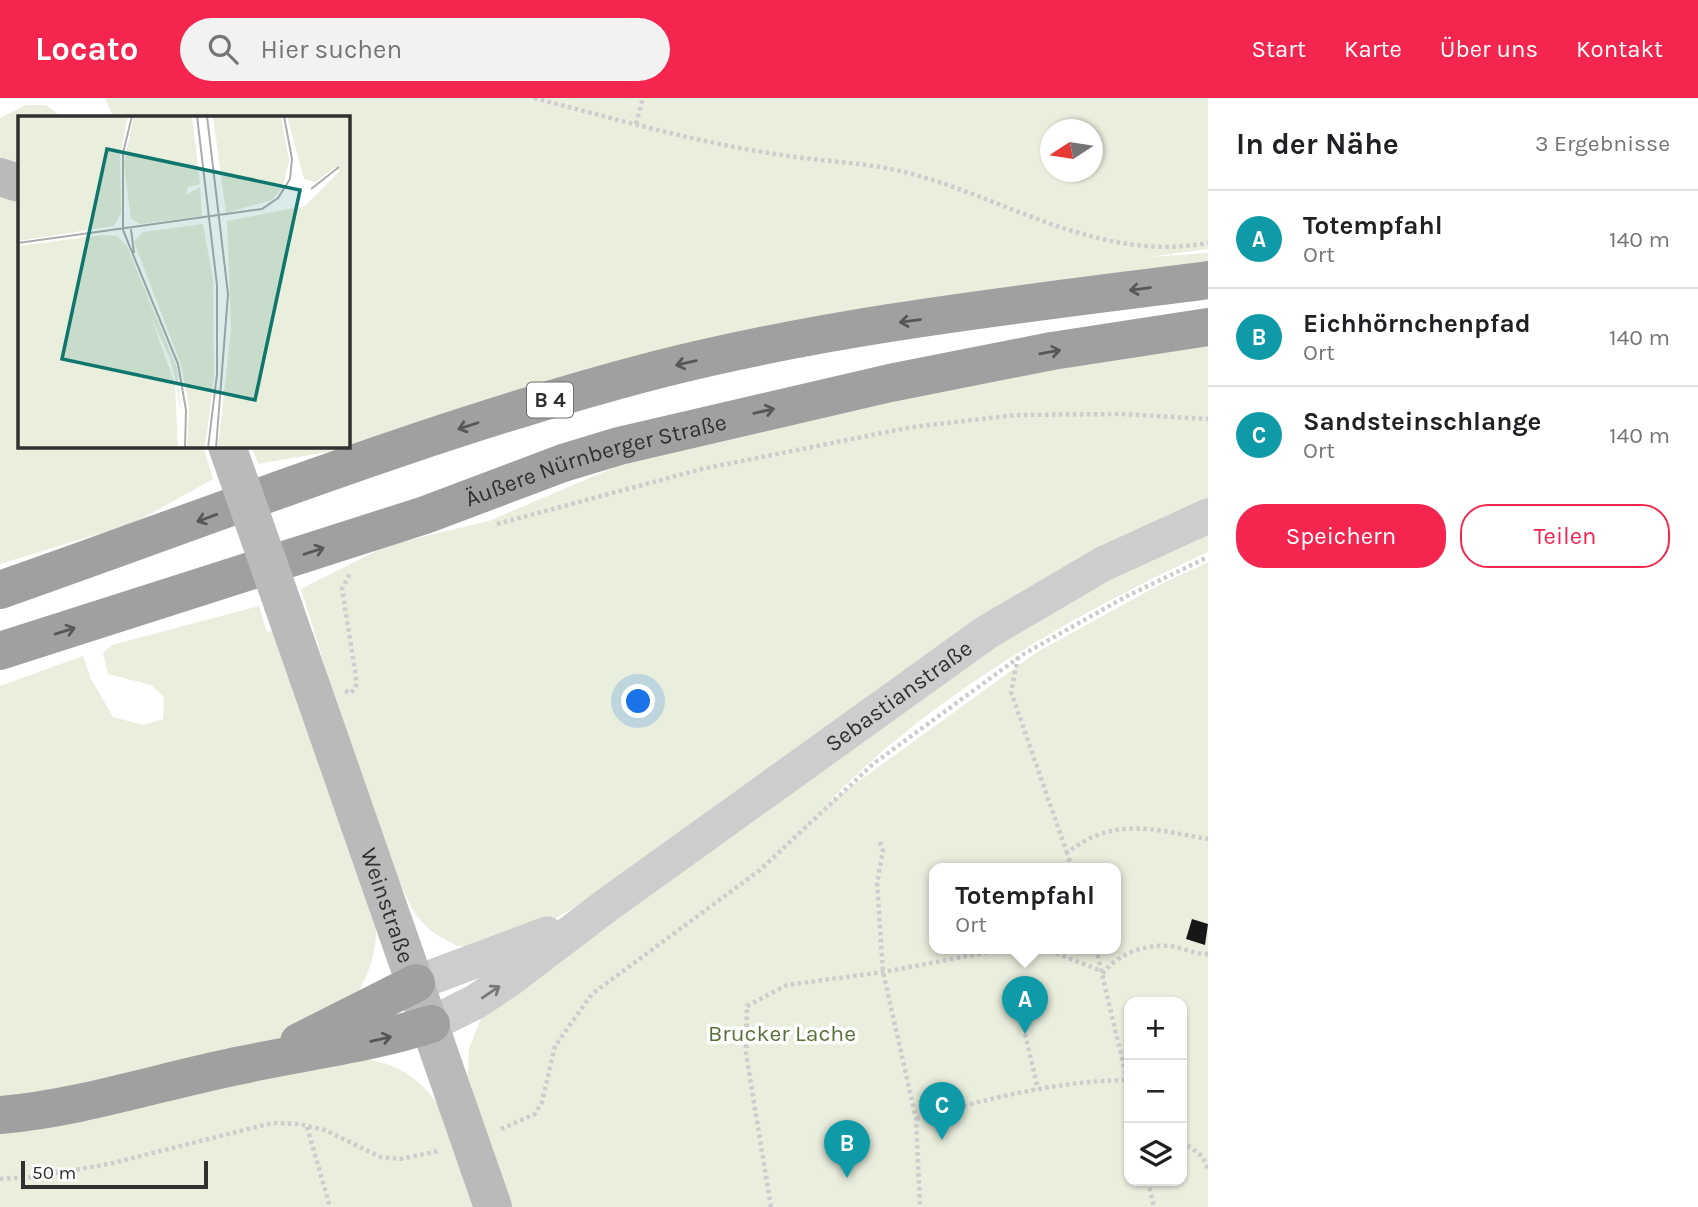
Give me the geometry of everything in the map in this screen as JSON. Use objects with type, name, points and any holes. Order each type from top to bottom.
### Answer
[{"type":"highway","name":"B 4","points":[[0,590],[434,437],[655,371],[830,333],[1208,280]]},
{"type":"highway","name":"Äußere Nürnberger Straße","points":[[0,651],[425,514],[619,446],[890,383],[1052,351],[1208,327]]},
{"type":"highway","points":[[242,1065],[312,1037],[416,983]]},
{"type":"highway","points":[[0,1115],[56,1107],[242,1065],[348,1046],[431,1024]]},
{"type":"main road","points":[[0,177],[18,183]]},
{"type":"main road","name":"Weinstraße","points":[[228,448],[493,1207]]},
{"type":"street","name":"Sebastianstraße","points":[[431,1024],[475,1002],[507,981],[607,905],[987,632],[1103,564],[1208,516]]},
{"type":"street","name":"Sebastianstraße","points":[[416,983],[528,943],[607,905]]},
{"type":"path","points":[[534,98],[636,124],[782,155],[906,173],[955,187],[1048,226],[1086,238],[1125,245],[1208,243]]},
{"type":"path","points":[[636,124],[643,98]]},
{"type":"path","points":[[488,526],[702,469],[912,427],[1016,415],[1121,414],[1208,419]]},
{"type":"path","points":[[501,1129],[535,1114],[542,1102],[555,1046],[592,995],[760,870],[873,764],[1018,657],[1127,596],[1208,557]]},
{"type":"path","points":[[337,681],[343,690],[351,693],[356,687],[342,589],[346,576],[355,569]]},
{"type":"path","points":[[1018,657],[1012,692],[1070,863]]},
{"type":"path","points":[[1067,853],[1084,840],[1133,826],[1208,839]]},
{"type":"path","points":[[880,842],[883,850],[877,883],[883,972],[916,1119],[920,1207]]},
{"type":"path","points":[[1104,972],[1114,958],[1136,951],[1169,946],[1208,954]]},
{"type":"path","points":[[771,1207],[746,1053],[747,1006],[787,985],[883,972],[978,954]]},
{"type":"path","points":[[1058,954],[1104,972]]},
{"type":"path","points":[[1098,954],[1124,1062]]},
{"type":"path","points":[[1026,1034],[1038,1089]]},
{"type":"path","points":[[916,1119],[1022,1090],[1061,1088],[1082,1080],[1124,1080]]},
{"type":"path","points":[[0,1178],[32,1177],[109,1164],[272,1123],[325,1130],[380,1157],[400,1159],[439,1151]]},
{"type":"path","points":[[307,1126],[330,1207]]},
{"type":"path","points":[[1187,1145],[1202,1157],[1208,1169]]},
{"type":"path","points":[[1148,1186],[1154,1207]]},
{"type":"green space","points":[[105,98],[1208,98],[1208,249],[1148,257],[1208,253],[1208,266],[363,446],[258,464],[252,448],[350,448],[350,116],[113,116]]},
{"type":"green space","points":[[26,105],[46,105],[61,116],[18,116],[18,167],[0,162],[0,118]]},
{"type":"green space","points":[[0,195],[18,203],[18,448],[204,448],[213,479],[134,523],[0,564]]},
{"type":"green space","points":[[1208,343],[1208,503],[626,877],[539,928],[482,947],[457,946],[432,932],[415,914],[379,842],[301,589],[388,545],[489,521],[627,462],[952,387]]},
{"type":"green space","name":"Brucker Lache","points":[[1208,531],[1208,552],[1106,602],[1005,661],[910,729],[826,805],[1037,652],[1159,585],[1208,562],[1208,1207],[506,1207],[468,1075],[469,1048],[482,1016],[845,750],[1049,610]]},
{"type":"green space","points":[[259,606],[267,632],[276,629],[376,922],[374,950],[362,985],[357,994],[295,1035],[0,1102],[0,686],[83,656],[91,679],[113,717],[143,725],[163,719],[164,697],[151,685],[108,674],[103,653],[112,645]]},
{"type":"green space","points":[[361,1058],[389,1065],[411,1077],[429,1092],[452,1133],[479,1207],[0,1207],[0,1132]]},
{"type":"building","points":[[1192,919],[1208,924],[1205,945],[1186,939]]},
{"type":"place","name":"Totempfahl","points":[[1025,1034]]},
{"type":"place","name":"Sandsteinschlange","points":[[942,1140]]},
{"type":"place","name":"Eichhörnchenpfad","points":[[847,1178]]}]
